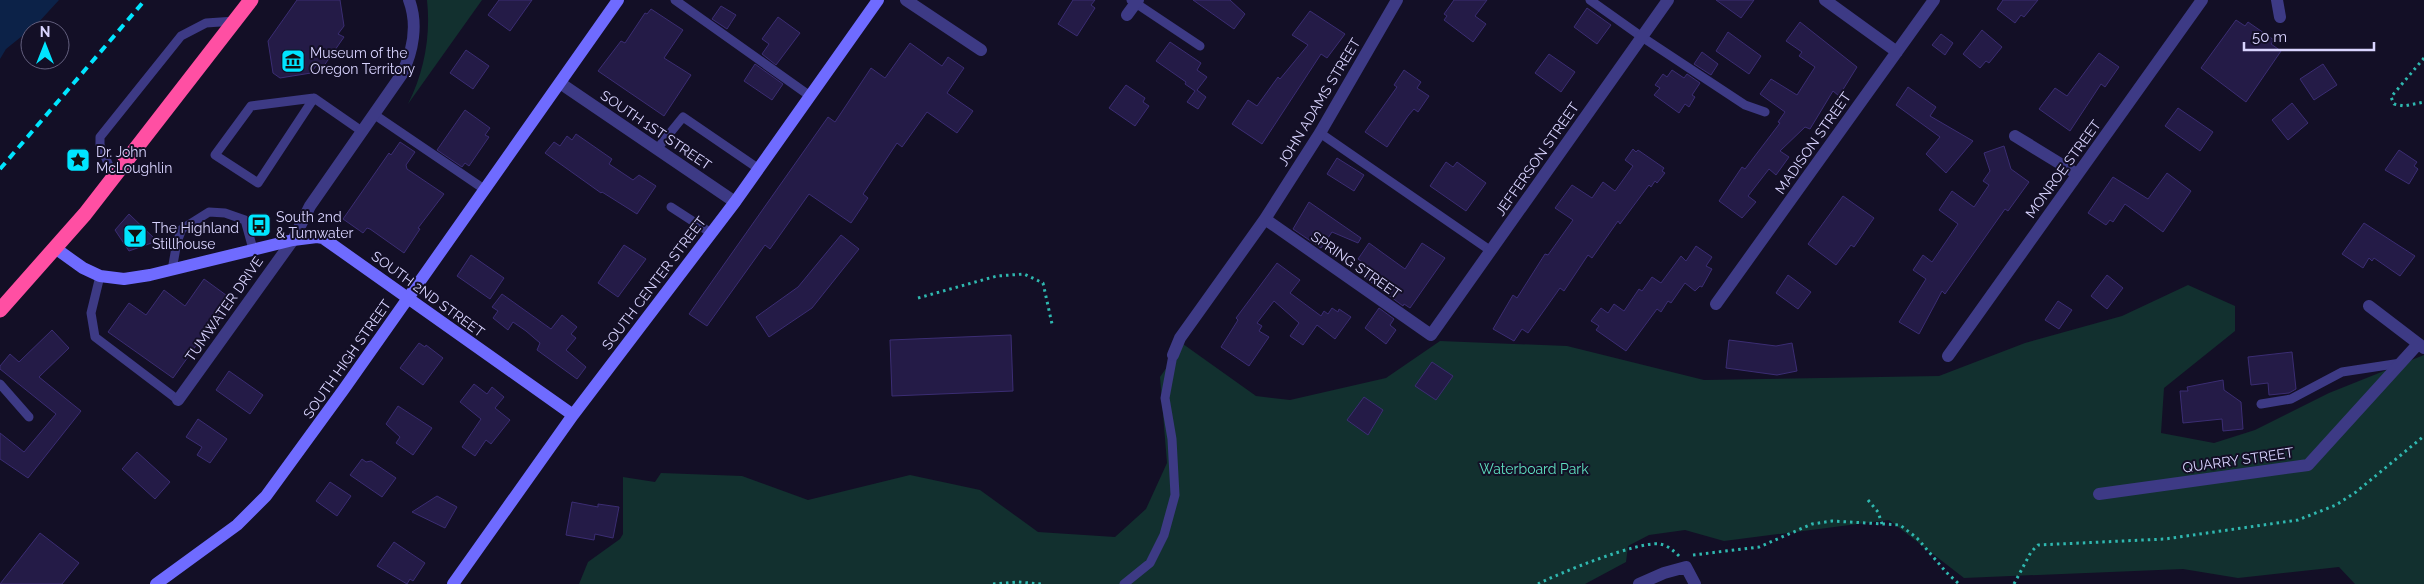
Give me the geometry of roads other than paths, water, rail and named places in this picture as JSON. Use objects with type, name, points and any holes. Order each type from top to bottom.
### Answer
[{"type":"highway","points":[[0,310],[114,177],[252,0]]},
{"type":"street","name":"TUMWATER DRIVE","points":[[178,400],[293,240],[310,206],[375,115],[409,60],[414,33],[409,0]]},
{"type":"street","name":"SOUTH HIGH STREET","points":[[156,584],[230,530],[266,496],[618,0]]},
{"type":"street","name":"SOUTH CENTER STREET","points":[[453,584],[573,415],[759,169],[878,0]]},
{"type":"street","points":[[906,0],[981,50]]},
{"type":"street","name":"JOHN ADAMS STREET","points":[[1173,354],[1180,338],[1265,219],[1320,134],[1397,0]]},
{"type":"street","name":"JEFFERSON STREET","points":[[1431,335],[1668,0]]},
{"type":"street","points":[[1825,0],[1897,52]]},
{"type":"street","name":"MADISON STREET","points":[[1716,304],[1934,0]]},
{"type":"street","name":"MONROE STREET","points":[[1948,356],[2202,0]]},
{"type":"street","points":[[2277,0],[2280,17]]},
{"type":"street","points":[[1127,15],[1135,1]]},
{"type":"street","name":"SOUTH 1ST STREET","points":[[560,83],[734,202]]},
{"type":"street","points":[[2015,136],[2077,174]]},
{"type":"street","name":"SPRING STREET","points":[[1265,219],[1431,335]]},
{"type":"street","name":"SOUTH 2ND STREET","points":[[55,248],[82,268],[100,276],[131,278],[172,270],[293,240],[317,237],[328,241],[573,415]]},
{"type":"street","points":[[2368,306],[2421,346]]},
{"type":"street","name":"QUARRY STREET","points":[[2098,494],[2308,465],[2401,363],[2421,346]]},
{"type":"street","points":[[1639,584],[1688,561],[1695,584]]},
{"type":"lane","points":[[675,0],[810,96]]},
{"type":"lane","points":[[1590,0],[1745,105],[1765,112]]},
{"type":"lane","points":[[1135,1],[1200,46]]},
{"type":"lane","points":[[114,177],[100,145],[100,137],[180,36],[206,23],[235,21]]},
{"type":"lane","points":[[314,98],[258,183],[214,155],[250,106],[314,98],[363,132]]},
{"type":"lane","points":[[375,115],[484,189]]},
{"type":"lane","points":[[657,149],[683,118],[759,169]]},
{"type":"lane","points":[[1320,134],[1491,251]]},
{"type":"lane","points":[[671,207],[711,233]]},
{"type":"lane","points":[[172,270],[177,242],[182,229],[209,212],[225,213],[245,220],[253,250]]},
{"type":"lane","points":[[100,276],[91,313],[95,336],[178,400]]},
{"type":"lane","points":[[1124,584],[1150,563],[1164,535],[1175,495],[1172,439],[1165,398],[1173,354]]},
{"type":"lane","points":[[2260,404],[2291,399],[2342,372],[2401,363]]},
{"type":"lane","points":[[0,384],[29,417]]},
{"type":"water","points":[[0,0],[59,0],[41,20],[20,20],[20,38],[6,49],[0,59]]},
{"type":"railway","points":[[0,169],[145,0]]},
{"type":"place","name":"Museum of the Oregon Territory","points":[[293,61]]},
{"type":"place","name":"Dr. John McLoughlin","points":[[78,160]]},
{"type":"place","name":"South 2nd & Tumwater","points":[[259,225]]},
{"type":"place","name":"The Highland Stillhouse","points":[[135,236]]},
{"type":"park label","name":"Waterboard Park","points":[[1534,469]]}]
